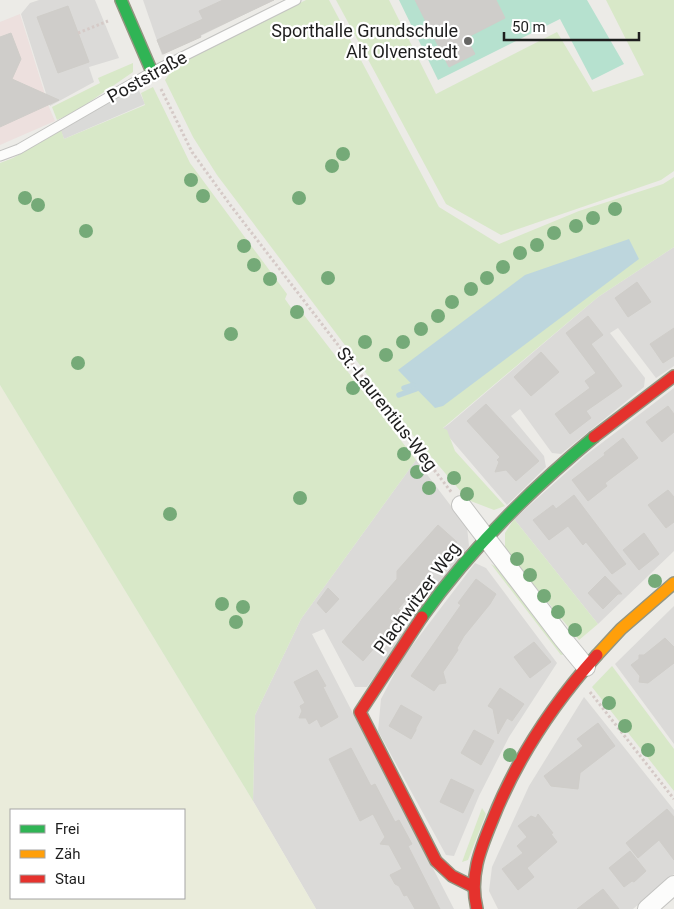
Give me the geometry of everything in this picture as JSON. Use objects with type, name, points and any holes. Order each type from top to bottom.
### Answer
[{"type":"street","points":[[121,0],[152,72]]},
{"type":"street","name":"Plachwitzer Weg","points":[[472,886],[456,880],[436,861],[360,712],[427,609],[485,538],[558,466],[656,388],[674,376]]},
{"type":"street","points":[[461,505],[586,667]]},
{"type":"street","points":[[477,909],[472,886],[474,871],[484,839],[505,788],[552,708],[615,636],[674,583]]},
{"type":"street","points":[[647,909],[674,885]]},
{"type":"lane","name":"Poststraße","points":[[0,156],[19,149],[152,72],[296,0]]},
{"type":"path","points":[[78,33],[127,13]]},
{"type":"path","name":"St.-Laurentius-Weg","points":[[152,72],[192,152],[225,199],[461,505]]},
{"type":"path","points":[[586,667],[582,682],[674,799]]},
{"type":"shaded area","points":[[39,0],[95,0],[119,58],[89,67],[94,82],[50,106],[21,14],[30,3]]},
{"type":"shaded area","points":[[143,0],[274,0],[162,55]]},
{"type":"shaded area","points":[[20,14],[55,121],[0,145],[0,22]]},
{"type":"shaded area","points":[[135,82],[145,104],[64,139],[59,126]]},
{"type":"shaded area","points":[[674,247],[674,366],[656,378],[618,328],[610,333],[645,378],[644,387],[561,454],[552,453],[520,409],[511,416],[544,456],[546,467],[507,505],[442,429],[598,297]]},
{"type":"shaded area","points":[[674,388],[674,551],[598,624],[514,519],[586,455]]},
{"type":"shaded area","points":[[416,460],[467,527],[469,546],[367,687],[355,687],[324,629],[312,634],[454,909],[316,909],[253,801],[255,715],[301,619]]},
{"type":"shaded area","points":[[475,563],[486,568],[557,663],[509,737],[479,796],[454,856],[446,855],[378,731],[381,699],[402,659]]},
{"type":"shaded area","points":[[674,606],[674,744],[615,664]]},
{"type":"shaded area","points":[[584,697],[674,810],[674,874],[633,909],[498,909],[489,891],[492,867],[529,786]]},
{"type":"green space","points":[[306,0],[329,0],[439,207],[499,244],[579,211],[663,184],[674,177],[674,247],[598,297],[443,428],[447,430],[455,451],[505,506],[494,510],[468,500],[411,433],[217,175],[193,137],[165,80],[177,63]]},
{"type":"green space","points":[[336,0],[389,0],[436,94],[557,32],[593,92],[644,75],[606,0],[674,0],[674,171],[661,180],[501,235],[446,204]]},
{"type":"green space","name":"Sporthalle Grundschule Alt Olvenstedt","points":[[399,0],[587,0],[624,64],[592,80],[560,19],[438,80]]},
{"type":"green space","points":[[133,63],[133,72],[75,112],[57,120],[52,107],[100,83],[98,78]]},
{"type":"green space","points":[[153,87],[190,163],[287,294],[285,299],[292,309],[297,306],[416,460],[301,619],[255,715],[253,801],[0,385],[0,163],[13,158],[61,130],[64,139],[145,105],[141,93]]},
{"type":"green space","points":[[0,385],[253,801],[316,909],[0,909]]},
{"type":"green space","points":[[514,519],[598,624],[579,640],[505,550],[505,533]]},
{"type":"green space","points":[[491,564],[503,571],[565,654],[561,655]]},
{"type":"green space","points":[[612,666],[674,749],[674,791],[592,687]]},
{"type":"green space","points":[[482,808],[486,814],[468,860],[462,862]]},
{"type":"water","points":[[629,239],[639,259],[443,406],[435,408],[398,370],[525,275]]},
{"type":"building","points":[[223,0],[274,0],[163,54],[157,40],[203,19],[199,11]]},
{"type":"building","points":[[415,0],[496,0],[505,18],[466,38],[475,54],[449,67]]},
{"type":"building","points":[[68,6],[89,62],[58,73],[37,17]]},
{"type":"building","points":[[11,33],[21,59],[12,79],[59,100],[0,127],[0,37]]},
{"type":"building","points":[[637,282],[651,302],[628,317],[615,298]]},
{"type":"building","points":[[588,316],[603,335],[591,344],[622,386],[586,411],[591,418],[570,434],[555,414],[590,388],[585,381],[596,373],[566,333]]},
{"type":"building","points":[[674,328],[674,356],[663,363],[650,344]]},
{"type":"building","points":[[541,352],[559,372],[531,396],[514,377]]},
{"type":"building","points":[[486,404],[539,461],[516,481],[506,470],[495,472],[499,462],[497,460],[500,457],[467,421]]},
{"type":"building","points":[[668,406],[674,414],[674,432],[662,442],[646,422]]},
{"type":"building","points":[[623,438],[638,458],[605,483],[607,486],[588,501],[572,480],[605,455],[604,453]]},
{"type":"building","points":[[668,490],[674,497],[674,522],[666,528],[648,505]]},
{"type":"building","points":[[574,495],[626,564],[612,574],[586,542],[583,545],[568,526],[549,540],[533,520],[553,505],[556,509]]},
{"type":"building","points":[[438,525],[457,542],[398,609],[404,613],[363,661],[342,642],[397,579],[397,571]]},
{"type":"building","points":[[644,533],[659,554],[639,570],[623,550]]},
{"type":"building","points":[[605,576],[622,594],[618,594],[603,609],[588,593]]},
{"type":"building","points":[[476,579],[496,594],[464,636],[457,648],[458,650],[443,672],[446,683],[439,684],[434,691],[411,676],[461,605],[458,603]]},
{"type":"building","points":[[328,588],[339,599],[326,613],[317,603]]},
{"type":"building","points":[[665,638],[674,647],[674,663],[648,683],[639,682],[640,676],[631,665],[639,659],[639,655],[644,655]]},
{"type":"building","points":[[534,642],[551,662],[530,678],[514,657]]},
{"type":"building","points":[[317,670],[326,686],[323,687],[338,717],[321,727],[317,719],[309,724],[306,718],[299,718],[302,711],[300,706],[305,703],[294,682]]},
{"type":"building","points":[[500,688],[524,704],[512,721],[507,718],[498,734],[493,709],[488,706]]},
{"type":"building","points":[[401,705],[422,717],[411,739],[389,726]]},
{"type":"building","points":[[598,723],[615,746],[580,773],[578,789],[551,786],[544,776],[583,746],[577,739]]},
{"type":"building","points":[[474,730],[494,741],[481,765],[461,753]]},
{"type":"building","points":[[351,748],[371,786],[375,784],[395,822],[399,820],[412,844],[408,846],[440,909],[415,909],[407,895],[404,896],[390,875],[402,869],[389,845],[380,844],[385,837],[373,814],[360,821],[329,759]]},
{"type":"building","points":[[451,779],[474,790],[463,813],[440,802]]},
{"type":"building","points":[[667,809],[674,817],[674,860],[659,840],[638,858],[626,843]]},
{"type":"building","points":[[538,814],[553,833],[551,834],[557,842],[527,868],[534,877],[518,890],[502,869],[523,853],[517,846],[527,837],[518,826],[531,816],[536,818]]},
{"type":"building","points":[[630,851],[646,871],[634,882],[632,881],[624,887],[609,868]]},
{"type":"building","points":[[603,889],[619,909],[577,909]]},
{"type":"waterway","points":[[404,388],[413,385]]},
{"type":"waterway","points":[[399,395],[416,389]]},
{"type":"traffic: fast","points":[[121,0],[152,72]]},
{"type":"traffic: fast","points":[[422,617],[460,567],[502,521],[594,437]]},
{"type":"traffic: slow","points":[[597,655],[621,629],[674,583]]},
{"type":"traffic: jam","points":[[594,437],[674,376]]},
{"type":"traffic: jam","points":[[422,617],[360,712],[436,861],[452,876],[472,886]]},
{"type":"traffic: jam","points":[[477,909],[474,886],[477,864],[483,842],[512,776],[537,734],[565,693],[597,655]]},
{"type":"place","name":"Sporthalle Grundschule Alt Olvenstedt","points":[[468,41]]}]
